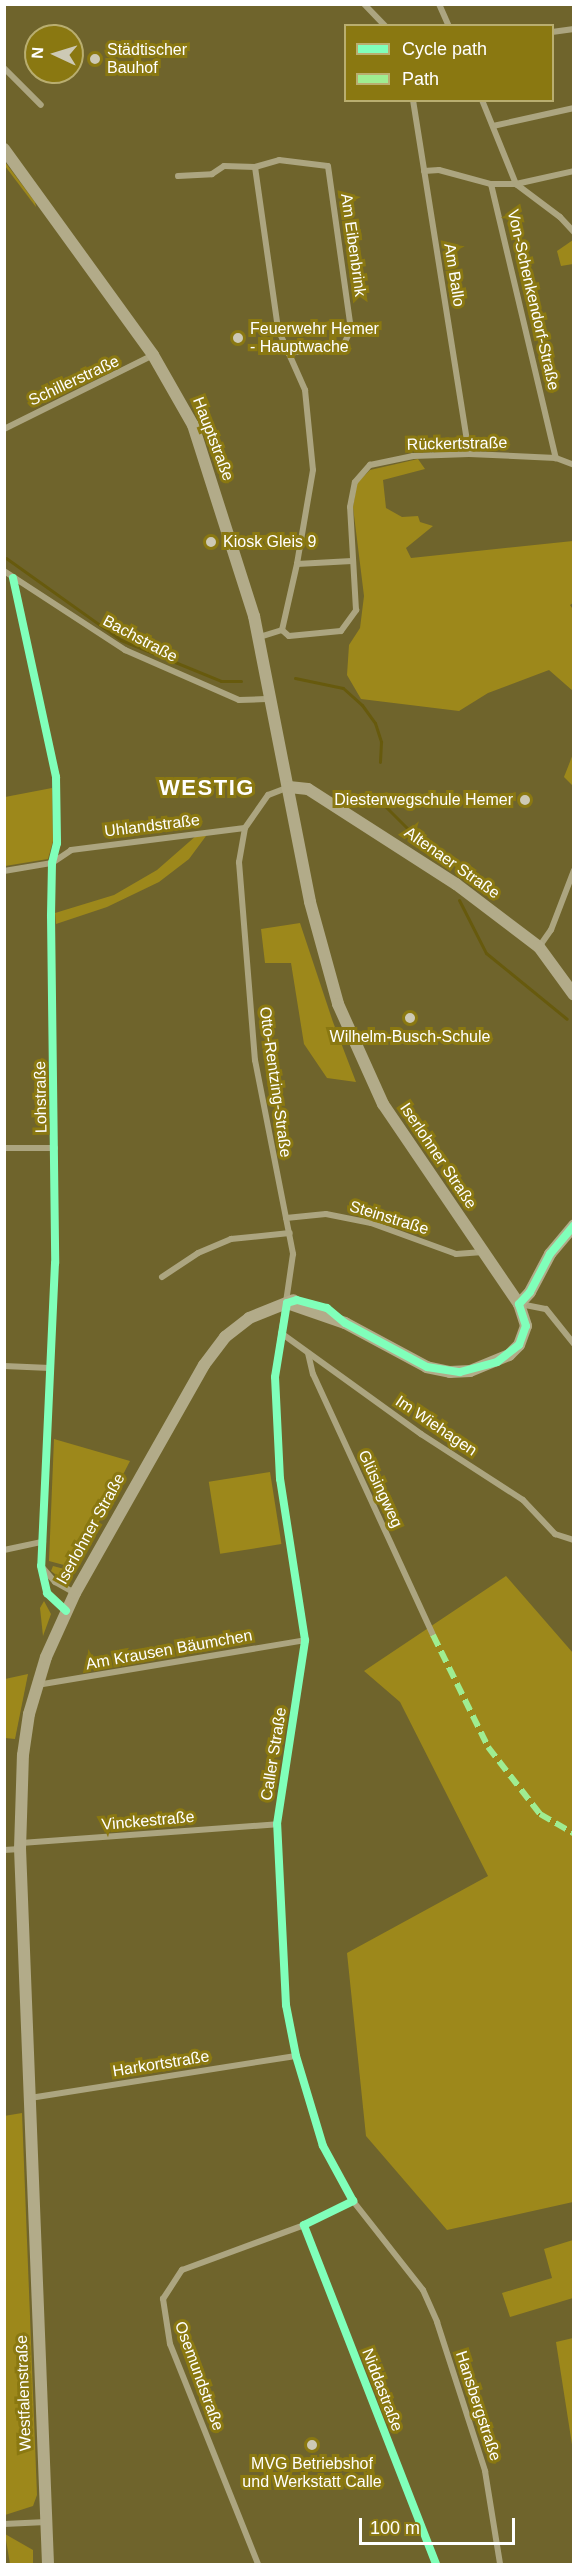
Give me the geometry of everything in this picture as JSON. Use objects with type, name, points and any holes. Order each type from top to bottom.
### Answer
[{"type":"main road","name":"Hauptstraße","points":[[4,148],[153,355],[193,425],[259,637],[289,788]]},
{"type":"main road","name":"Altenaer Straße","points":[[289,788],[309,789],[456,884],[539,947],[573,995]]},
{"type":"main road","name":"Iserlohner Straße","points":[[33,2220],[21,1846],[23,1755],[37,1686],[75,1593],[214,1350],[249,1318],[287,1303],[345,1323],[428,1367],[470,1371],[497,1362],[519,1345],[526,1326],[519,1304],[393,1121],[351,1037],[320,946],[289,788]]},
{"type":"main road","points":[[519,1304],[530,1292],[550,1254],[573,1225]]},
{"type":"main road","name":"Westfalenstraße","points":[[33,2220],[48,2565]]},
{"type":"street","points":[[364,4],[383,24]]},
{"type":"street","points":[[439,4],[448,24]]},
{"type":"street","points":[[554,32],[573,29]]},
{"type":"street","points":[[4,68],[41,105]]},
{"type":"street","name":"Am Ballo","points":[[413,102],[469,454]]},
{"type":"street","points":[[483,102],[516,184],[560,217],[573,232]]},
{"type":"street","points":[[493,126],[573,108]]},
{"type":"street","name":"Am Eibenbrink","points":[[178,176],[212,174],[224,166],[255,167],[279,160],[328,166],[351,329],[343,346],[288,353]]},
{"type":"street","points":[[255,167],[278,329],[305,390],[313,470],[297,564],[282,630],[259,637]]},
{"type":"street","points":[[424,171],[439,170],[491,184],[516,184],[573,171]]},
{"type":"street","name":"Von-Schenkendorf-Straße","points":[[491,184],[556,458]]},
{"type":"street","name":"Schillerstraße","points":[[4,429],[153,355]]},
{"type":"street","name":"Rückertstraße","points":[[282,630],[290,636],[341,631],[356,610],[350,507],[355,482],[370,465],[413,456],[469,454],[556,458],[573,465]]},
{"type":"street","points":[[297,564],[352,561]]},
{"type":"street","name":"Bachstraße","points":[[4,571],[125,650],[231,698],[252,702],[273,699]]},
{"type":"street","name":"Lohstraße","points":[[13,578],[56,777],[57,843],[52,863],[55,1148],[50,1368],[41,1566],[47,1593],[66,1611]]},
{"type":"street","points":[[245,828],[268,795],[289,788]]},
{"type":"street","name":"Uhlandstraße","points":[[4,871],[52,863],[71,850],[245,828]]},
{"type":"street","name":"Otto-Rentzing-Straße","points":[[245,828],[239,862],[255,1060],[275,1178],[290,1233],[293,1254],[287,1303]]},
{"type":"street","points":[[539,947],[551,930],[573,870]]},
{"type":"street","points":[[4,1148],[55,1148]]},
{"type":"street","name":"Steinstraße","points":[[286,1218],[326,1214],[371,1223],[456,1254],[483,1252]]},
{"type":"street","points":[[162,1277],[198,1253],[231,1239],[290,1233]]},
{"type":"street","name":"Caller Straße","points":[[287,1303],[275,1377],[280,1479],[305,1640],[277,1824],[286,2005],[296,2056],[323,2146],[353,2201],[405,2264]]},
{"type":"street","points":[[519,1304],[546,1309],[573,1344]]},
{"type":"street","name":"Im Wiehagen","points":[[281,1333],[421,1434],[523,1500],[555,1534],[573,1540]]},
{"type":"street","name":"Glüsingweg","points":[[308,1352],[313,1374],[433,1635]]},
{"type":"street","points":[[4,1366],[50,1368]]},
{"type":"street","points":[[4,1550],[43,1542]]},
{"type":"street","points":[[41,1566],[55,1582],[75,1593]]},
{"type":"street","name":"Am Krausen Bäumchen","points":[[37,1686],[305,1640]]},
{"type":"street","name":"Vinckestraße","points":[[4,1850],[21,1846],[277,1824]]},
{"type":"street","name":"Harkortstraße","points":[[30,2098],[296,2056]]},
{"type":"street","name":"Osemundstraße","points":[[258,2565],[170,2344],[163,2299],[182,2270],[304,2225],[353,2201]]},
{"type":"street","name":"Niddastraße","points":[[304,2225],[436,2565]]},
{"type":"street","name":"Hansbergstraße","points":[[405,2264],[437,2322],[485,2471],[500,2565]]},
{"type":"street","points":[[4,2524],[46,2522]]},
{"type":"shaded area","points":[[5,162],[35,202],[36,207],[5,166]]},
{"type":"shaded area","points":[[573,240],[573,264],[561,266],[557,251]]},
{"type":"shaded area","points":[[418,459],[425,469],[383,480],[386,508],[402,517],[418,516],[420,522],[433,526],[406,548],[411,558],[573,541],[573,603],[570,605],[574,611],[573,691],[549,670],[488,693],[459,711],[361,699],[347,675],[349,645],[360,628],[364,596],[353,507],[357,483],[370,470]]},
{"type":"shaded area","points":[[573,754],[573,786],[564,777]]},
{"type":"shaded area","points":[[52,788],[53,841],[48,859],[5,866],[5,797]]},
{"type":"shaded area","points":[[197,835],[206,836],[189,859],[159,882],[107,907],[56,924],[55,913],[114,895],[157,870]]},
{"type":"shaded area","points":[[300,923],[356,1082],[327,1078],[304,1044],[291,963],[265,963],[261,929]]},
{"type":"shaded area","points":[[54,1439],[130,1461],[75,1568],[49,1561]]},
{"type":"shaded area","points":[[270,1472],[281,1544],[220,1554],[209,1482]]},
{"type":"shaded area","points":[[53,1566],[72,1571],[70,1576],[60,1578],[51,1571]]},
{"type":"shaded area","points":[[506,1576],[573,1653],[573,2202],[447,2230],[366,2136],[347,1953],[488,1876],[400,1702],[364,1671]]},
{"type":"shaded area","points":[[44,1601],[51,1614],[43,1636],[40,1608]]},
{"type":"shaded area","points":[[28,1674],[15,1739],[5,1738],[5,1679]]},
{"type":"shaded area","points":[[22,2113],[37,2495],[33,2506],[5,2515],[4,2116]]},
{"type":"shaded area","points":[[573,2240],[573,2298],[510,2317],[502,2293],[552,2278],[544,2249]]},
{"type":"shaded area","points":[[574,2338],[573,2451],[556,2342]]},
{"type":"shaded area","points":[[5,2534],[33,2550],[33,2564],[10,2564]]},
{"type":"waterway","points":[[6,558],[121,640],[221,681],[241,681]]},
{"type":"waterway","points":[[295,678],[343,688],[362,705],[375,723],[381,742],[380,762]]},
{"type":"waterway","points":[[380,801],[438,859]]},
{"type":"waterway","points":[[459,900],[486,953],[567,1019]]},
{"type":"marked path","points":[[433,1635],[488,1747],[540,1814],[574,1834]]},
{"type":"cycle path","points":[[13,578],[56,777],[57,843],[52,863],[51,916],[55,1263],[41,1566],[47,1593],[66,1611]]},
{"type":"cycle path","points":[[436,2564],[304,2225],[353,2201],[323,2146],[296,2056],[286,2005],[277,1824],[305,1640],[280,1479],[275,1377],[287,1303],[297,1300],[327,1308],[345,1323],[427,1367],[460,1372],[497,1362],[519,1345],[526,1326],[519,1304],[530,1292],[550,1254],[574,1225]]},
{"type":"place","name":"Städtischer Bauhof","points":[[95,59]]},
{"type":"place","name":"Feuerwehr Hemer - Hauptwache","points":[[238,338]]},
{"type":"place","name":"Kiosk Gleis 9","points":[[211,542]]},
{"type":"place","name":"Diesterwegschule Hemer","points":[[525,800]]},
{"type":"place","name":"Wilhelm-Busch-Schule","points":[[410,1018]]},
{"type":"place","name":"MVG Betriebshof und Werkstatt Calle","points":[[312,2445]]},
{"type":"district","name":"WESTIG","points":[[207,788]]}]
